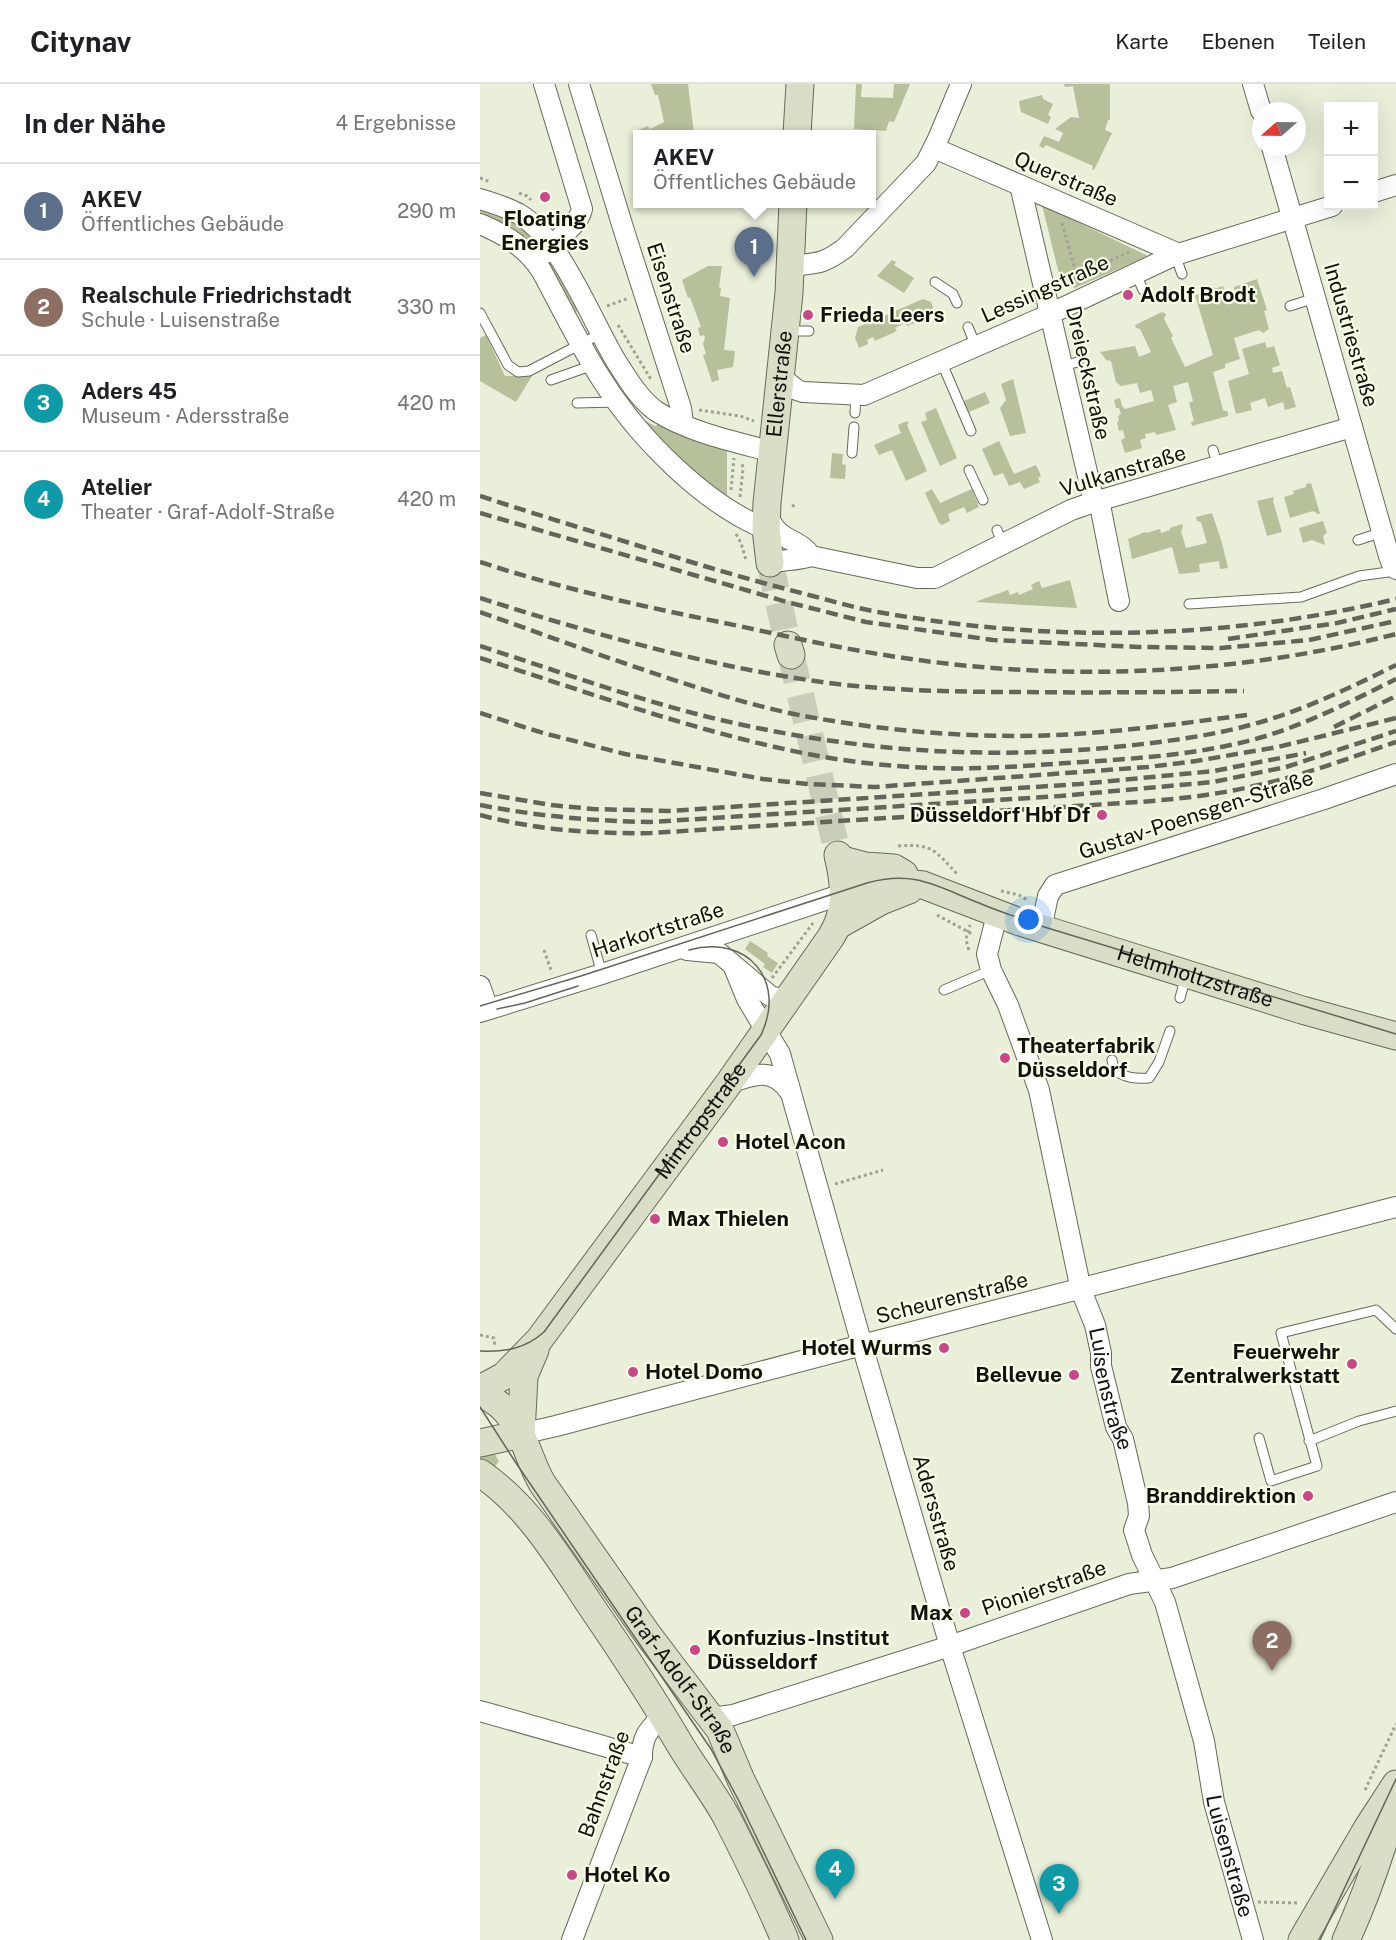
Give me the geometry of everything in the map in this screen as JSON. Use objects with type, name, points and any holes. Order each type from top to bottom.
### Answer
[{"type":"street","points":[[538,265],[551,244],[578,219],[582,209],[544,84]]},
{"type":"street","name":"Eisenstraße","points":[[579,84],[629,232],[644,293],[682,416]]},
{"type":"street","points":[[797,130],[800,84]]},
{"type":"street","points":[[790,267],[823,263],[844,248],[926,163],[961,84]]},
{"type":"street","points":[[1253,84],[1258,102]]},
{"type":"street","name":"Querstraße","points":[[934,148],[1177,255]]},
{"type":"street","name":"Industriestraße","points":[[1275,156],[1392,564],[1396,570]]},
{"type":"street","name":"Dreieckstraße","points":[[1020,185],[1050,313],[1070,364],[1096,501],[1119,601]]},
{"type":"street","points":[[1378,191],[1396,185]]},
{"type":"street","points":[[480,199],[520,214],[534,225],[551,244],[625,375],[650,405],[657,411],[682,416],[720,438],[773,452]]},
{"type":"street","name":"Ellerstraße","points":[[758,561],[766,522],[781,377],[797,331],[790,267],[793,208]]},
{"type":"street","name":"Lessingstraße","points":[[781,377],[797,390],[856,405],[864,395],[1050,313],[1140,282],[1177,255],[1324,208]]},
{"type":"street","points":[[480,224],[503,234],[525,251],[538,265],[593,365],[617,402],[650,441],[699,488],[733,513],[747,522],[766,522]]},
{"type":"street","points":[[593,365],[606,362],[618,363]]},
{"type":"street","name":"Vulkanstraße","points":[[758,561],[804,559],[811,556],[927,579],[945,574],[1000,538],[1096,501],[1216,459],[1352,427]]},
{"type":"street","name":"Vulkanstraße","points":[[766,522],[770,523],[779,534],[807,550],[811,556]]},
{"type":"street","name":"Gustav-Poensgen-Straße","points":[[1041,929],[1048,896],[1055,885],[1396,774]]},
{"type":"street","points":[[923,885],[894,868],[865,866],[838,857],[843,894],[896,882],[923,885],[995,902]]},
{"type":"street","points":[[829,920],[923,885]]},
{"type":"street","name":"Mintropstraße","points":[[483,1385],[511,1370],[539,1340],[729,1083],[766,1030],[779,989],[829,920],[843,894]]},
{"type":"street","name":"Harkortstraße","points":[[480,986],[484,1011],[843,894]]},
{"type":"street","name":"Helmholtzstraße","points":[[995,902],[1041,929],[1183,986],[1302,1010],[1396,1036]]},
{"type":"street","name":"Luisenstraße","points":[[995,902],[987,954],[991,970],[1008,1005],[1039,1089],[1081,1290],[1095,1325],[1101,1353],[1101,1366],[1116,1427],[1123,1439],[1138,1503],[1138,1516],[1134,1530],[1142,1555],[1165,1602],[1204,1741],[1214,1802],[1253,1940]]},
{"type":"street","points":[[676,950],[705,950],[719,953],[772,997],[779,989]]},
{"type":"street","name":"Adersstraße","points":[[734,967],[747,999],[780,1054],[950,1646],[1042,1940]]},
{"type":"street","name":"Adersstraße","points":[[729,1083],[751,1076],[768,1074],[785,1084],[793,1097]]},
{"type":"street","name":"Scheurenstraße","points":[[521,1434],[1396,1208]]},
{"type":"street","name":"Mintropstraße","points":[[523,1388],[526,1371],[539,1340]]},
{"type":"street","name":"Graf-Adolf-Straße","points":[[483,1385],[512,1419],[542,1483],[648,1635],[708,1713],[724,1738],[741,1780],[819,1940]]},
{"type":"street","name":"Graf-Adolf-Straße","points":[[521,1434],[524,1412],[523,1388]]},
{"type":"street","points":[[480,1443],[521,1434]]},
{"type":"street","name":"Graf-Adolf-Straße","points":[[480,1473],[507,1494],[538,1528],[639,1676],[679,1744],[712,1791],[726,1816],[785,1940]]},
{"type":"street","name":"Pionierstraße","points":[[708,1713],[719,1717],[733,1715],[950,1646],[1129,1584],[1172,1578],[1396,1502]]},
{"type":"street","points":[[480,1711],[642,1757]]},
{"type":"street","name":"Bahnstraße","points":[[572,1940],[642,1757],[644,1738],[663,1715]]},
{"type":"street","points":[[1302,1940],[1396,1784]]},
{"type":"street","points":[[1346,1940],[1364,1900],[1387,1833],[1396,1798]]},
{"type":"lane","points":[[1177,255],[1182,274]]},
{"type":"lane","points":[[935,282],[953,294],[957,303]]},
{"type":"lane","points":[[1290,306],[1315,298]]},
{"type":"lane","points":[[480,313],[508,365],[518,372],[529,371],[600,334]]},
{"type":"lane","points":[[968,327],[976,346]]},
{"type":"lane","points":[[941,362],[971,431]]},
{"type":"lane","points":[[551,380],[593,365]]},
{"type":"lane","points":[[577,403],[617,402]]},
{"type":"lane","points":[[852,453],[854,427]]},
{"type":"lane","points":[[969,470],[983,500]]},
{"type":"lane","points":[[1358,540],[1383,532]]},
{"type":"lane","points":[[1189,604],[1301,597],[1359,576],[1396,570]]},
{"type":"lane","points":[[591,935],[602,974]]},
{"type":"lane","points":[[944,990],[991,970]]},
{"type":"lane","points":[[1112,1060],[1114,1070],[1120,1074],[1136,1079],[1149,1078],[1159,1062],[1170,1031]]},
{"type":"lane","points":[[1259,1438],[1271,1481],[1317,1466],[1281,1333],[1376,1310],[1396,1329]]},
{"type":"lane","points":[[1309,1441],[1359,1421],[1396,1411]]},
{"type":"path","points":[[1055,200],[1077,276],[1151,242]]},
{"type":"path","points":[[607,306],[644,293]]},
{"type":"path","points":[[618,325],[652,381]]},
{"type":"path","name":"Ellerstraße","points":[[682,416],[740,416],[740,423]]},
{"type":"path","name":"Ellerstraße","points":[[731,500],[733,460],[738,451]]},
{"type":"path","points":[[740,505],[743,469],[741,461]]},
{"type":"path","points":[[792,505],[797,508]]},
{"type":"path","points":[[741,543],[758,561]]},
{"type":"path","points":[[893,847],[917,845],[934,850],[961,877]]},
{"type":"path","points":[[995,902],[1019,895],[1033,903]]},
{"type":"path","points":[[931,911],[967,932]]},
{"type":"path","points":[[779,989],[829,920]]},
{"type":"path","points":[[963,925],[967,932]]},
{"type":"path","points":[[967,932],[969,927]]},
{"type":"path","points":[[544,950],[552,973]]},
{"type":"path","points":[[845,1181],[883,1170]]},
{"type":"path","points":[[480,1335],[494,1338],[495,1347]]},
{"type":"path","points":[[1242,1901],[1311,1904]]},
{"type":"green space","points":[[651,84],[688,84],[694,130],[638,130],[648,126],[650,129],[664,122],[658,95],[655,95]]},
{"type":"green space","points":[[856,84],[862,84],[861,97],[893,98],[894,84],[910,84],[894,122],[889,121],[886,131],[854,129]]},
{"type":"green space","points":[[1064,84],[1110,84],[1110,120],[1105,130],[1112,133],[1094,170],[1093,166],[1046,145],[1043,148],[1039,146],[1044,136],[1059,142],[1063,133],[1055,129],[1071,117],[1079,118],[1073,86],[1065,87]]},
{"type":"green space","points":[[1042,95],[1043,99],[1053,104],[1048,115],[1051,117],[1048,124],[1021,112],[1019,101]]},
{"type":"green space","points":[[1042,205],[1148,256],[1075,288],[1061,282]]},
{"type":"green space","points":[[480,208],[521,228],[542,247],[540,252],[510,226],[480,214]]},
{"type":"green space","points":[[550,256],[580,310],[574,313],[547,263]]},
{"type":"green space","points":[[892,260],[896,262],[894,265],[914,278],[904,293],[877,276]]},
{"type":"green space","points":[[708,266],[722,266],[720,296],[730,298],[724,350],[735,351],[733,367],[717,370],[719,380],[712,382],[703,355],[706,354],[703,344],[705,337],[700,336],[698,328],[701,327],[682,280]]},
{"type":"green space","points":[[1257,279],[1267,310],[1264,311],[1269,329],[1263,333],[1259,330],[1234,338],[1240,359],[1225,364],[1225,368],[1213,372],[1223,410],[1228,412],[1228,416],[1192,426],[1191,422],[1194,421],[1189,403],[1193,401],[1188,382],[1173,386],[1177,402],[1168,405],[1176,430],[1156,435],[1155,432],[1145,434],[1146,438],[1140,440],[1142,448],[1125,453],[1121,440],[1125,438],[1123,430],[1119,431],[1117,422],[1121,414],[1114,400],[1120,398],[1125,409],[1154,401],[1151,390],[1140,393],[1137,383],[1121,386],[1116,382],[1111,361],[1106,360],[1100,352],[1135,346],[1139,357],[1151,352],[1140,329],[1135,325],[1162,312],[1166,314],[1164,319],[1185,367],[1213,355],[1195,295],[1204,295],[1223,286],[1227,298],[1235,294],[1234,287]]},
{"type":"green space","points":[[923,299],[931,302],[934,311],[926,315],[927,318],[907,326],[905,323],[895,328],[897,331],[875,341],[873,337],[867,340],[868,344],[859,348],[855,338],[858,327]]},
{"type":"green space","points":[[486,335],[505,376],[532,376],[516,402],[480,381],[480,338]]},
{"type":"green space","points":[[1265,342],[1267,348],[1274,346],[1280,365],[1272,368],[1273,373],[1282,371],[1296,407],[1285,410],[1283,402],[1268,407],[1265,398],[1250,403],[1252,410],[1236,414],[1228,381],[1249,374],[1242,349]]},
{"type":"green space","points":[[1013,379],[1026,433],[1010,436],[1000,408],[1006,400],[1001,384]]},
{"type":"green space","points":[[985,392],[990,403],[969,412],[964,401]]},
{"type":"green space","points":[[936,408],[957,458],[940,466],[921,422],[927,420],[925,413]]},
{"type":"green space","points":[[646,421],[655,426],[664,423],[727,448],[727,498],[689,471],[644,424]]},
{"type":"green space","points":[[907,421],[927,471],[906,481],[892,450],[879,455],[874,445],[901,433],[898,425]]},
{"type":"green space","points":[[999,441],[1014,474],[1036,465],[1041,476],[1038,478],[1040,482],[1024,489],[1020,482],[1009,486],[1003,473],[994,476],[982,449]]},
{"type":"green space","points":[[832,453],[843,454],[842,464],[846,465],[845,479],[830,478]]},
{"type":"green space","points":[[1311,483],[1320,514],[1313,511],[1290,518],[1284,497],[1294,494],[1293,491]]},
{"type":"green space","points":[[932,489],[940,503],[972,489],[979,507],[967,513],[964,507],[948,514],[950,521],[942,525],[925,493]]},
{"type":"green space","points":[[1274,497],[1273,501],[1282,532],[1267,536],[1257,501]]},
{"type":"green space","points":[[1212,513],[1228,568],[1220,569],[1219,561],[1199,564],[1200,572],[1179,574],[1172,547],[1132,559],[1128,539],[1160,529],[1161,533],[1182,524],[1181,531],[1186,548],[1207,543],[1201,522],[1197,521],[1196,517]]},
{"type":"green space","points":[[1323,521],[1327,533],[1323,536],[1325,545],[1312,540],[1303,543],[1299,528]]},
{"type":"green space","points":[[1070,580],[1077,608],[975,602],[1008,590],[1010,595],[1018,592],[1019,595],[1033,589],[1031,585],[1039,581],[1042,588]]},
{"type":"green space","points":[[750,941],[778,963],[772,973],[763,967],[765,964],[745,949]]},
{"type":"green space","points":[[492,1450],[499,1461],[492,1471],[480,1463],[480,1452]]},
{"type":"tunnel","points":[[770,563],[788,645]]},
{"type":"tunnel","points":[[791,655],[838,855]]},
{"type":"tram line","points":[[480,1006],[581,976],[867,883],[898,878],[912,879],[937,886],[1041,926],[1396,1034]]},
{"type":"tram line","points":[[480,1351],[498,1351],[522,1346],[544,1332],[761,1035],[768,1015],[769,996],[765,980],[756,966],[744,955],[728,949],[710,947],[689,950]]},
{"type":"tram line","points":[[497,1009],[525,1003],[578,986]]},
{"type":"tram line","points":[[480,1407],[711,1749],[739,1801],[806,1940]]},
{"type":"tram line","points":[[1320,1940],[1396,1779]]},
{"type":"railway","points":[[480,496],[765,583],[878,612],[943,622],[1007,629],[1072,632],[1202,629],[1267,623],[1332,613],[1396,599]]},
{"type":"railway","points":[[480,513],[787,602],[866,622],[993,640],[1138,647],[1221,648],[1309,640],[1396,621]]},
{"type":"railway","points":[[480,562],[576,590],[673,612],[862,651],[965,666],[1089,672],[1213,666],[1336,648],[1396,634]]},
{"type":"railway","points":[[480,598],[570,626],[706,661],[799,679],[845,685],[978,692],[1244,691]]},
{"type":"railway","points":[[1228,639],[1337,623],[1396,609]]},
{"type":"railway","points":[[480,612],[647,671],[744,702],[804,716],[878,727],[990,736],[1065,735],[1247,715]]},
{"type":"railway","points":[[480,646],[638,697],[734,723],[831,741],[880,747],[978,753],[1125,746],[1228,731],[1313,704],[1396,665]]},
{"type":"railway","points":[[480,658],[642,710],[766,745],[851,761],[939,768],[995,768],[1129,759],[1221,747],[1266,736],[1299,724],[1396,679]]},
{"type":"railway","points":[[1334,727],[1396,696]]},
{"type":"railway","points":[[480,713],[543,733],[625,754],[763,779],[875,787],[1148,767],[1196,761],[1278,747],[1396,718]]},
{"type":"railway","points":[[480,805],[565,817],[650,822],[1060,796],[1213,782],[1286,767],[1396,731]]},
{"type":"railway","points":[[480,815],[565,830],[651,833],[1139,802],[1211,794],[1272,782],[1396,742]]},
{"type":"railway","points":[[480,793],[551,805],[593,809],[668,811],[1080,784],[1214,771],[1306,753]]},
{"type":"place","name":"Floating Energies","points":[[545,197]]},
{"type":"place","name":"AKEV","points":[[754,277]]},
{"type":"place","name":"Adolf Brodt","points":[[1128,295]]},
{"type":"place","name":"Frieda Leers","points":[[808,315]]},
{"type":"place","name":"Düsseldorf Hbf Df","points":[[1102,815]]},
{"type":"place","name":"Theaterfabrik Düsseldorf","points":[[1005,1058]]},
{"type":"place","name":"Hotel Acon","points":[[723,1142]]},
{"type":"place","name":"Max Thielen","points":[[655,1219]]},
{"type":"place","name":"Hotel Wurms","points":[[944,1348]]},
{"type":"place","name":"Feuerwehr Zentralwerkstatt","points":[[1352,1364]]},
{"type":"place","name":"Hotel Domo","points":[[633,1372]]},
{"type":"place","name":"Bellevue","points":[[1074,1375]]},
{"type":"place","name":"Branddirektion","points":[[1308,1496]]},
{"type":"place","name":"Max","points":[[965,1613]]},
{"type":"place","name":"Konfuzius-Institut Düsseldorf","points":[[695,1650]]},
{"type":"place","name":"Realschule Friedrichstadt","points":[[1272,1671]]},
{"type":"place","name":"Hotel Ko","points":[[572,1875]]},
{"type":"place","name":"Atelier","points":[[835,1899]]},
{"type":"place","name":"Aders 45","points":[[1059,1914]]}]
